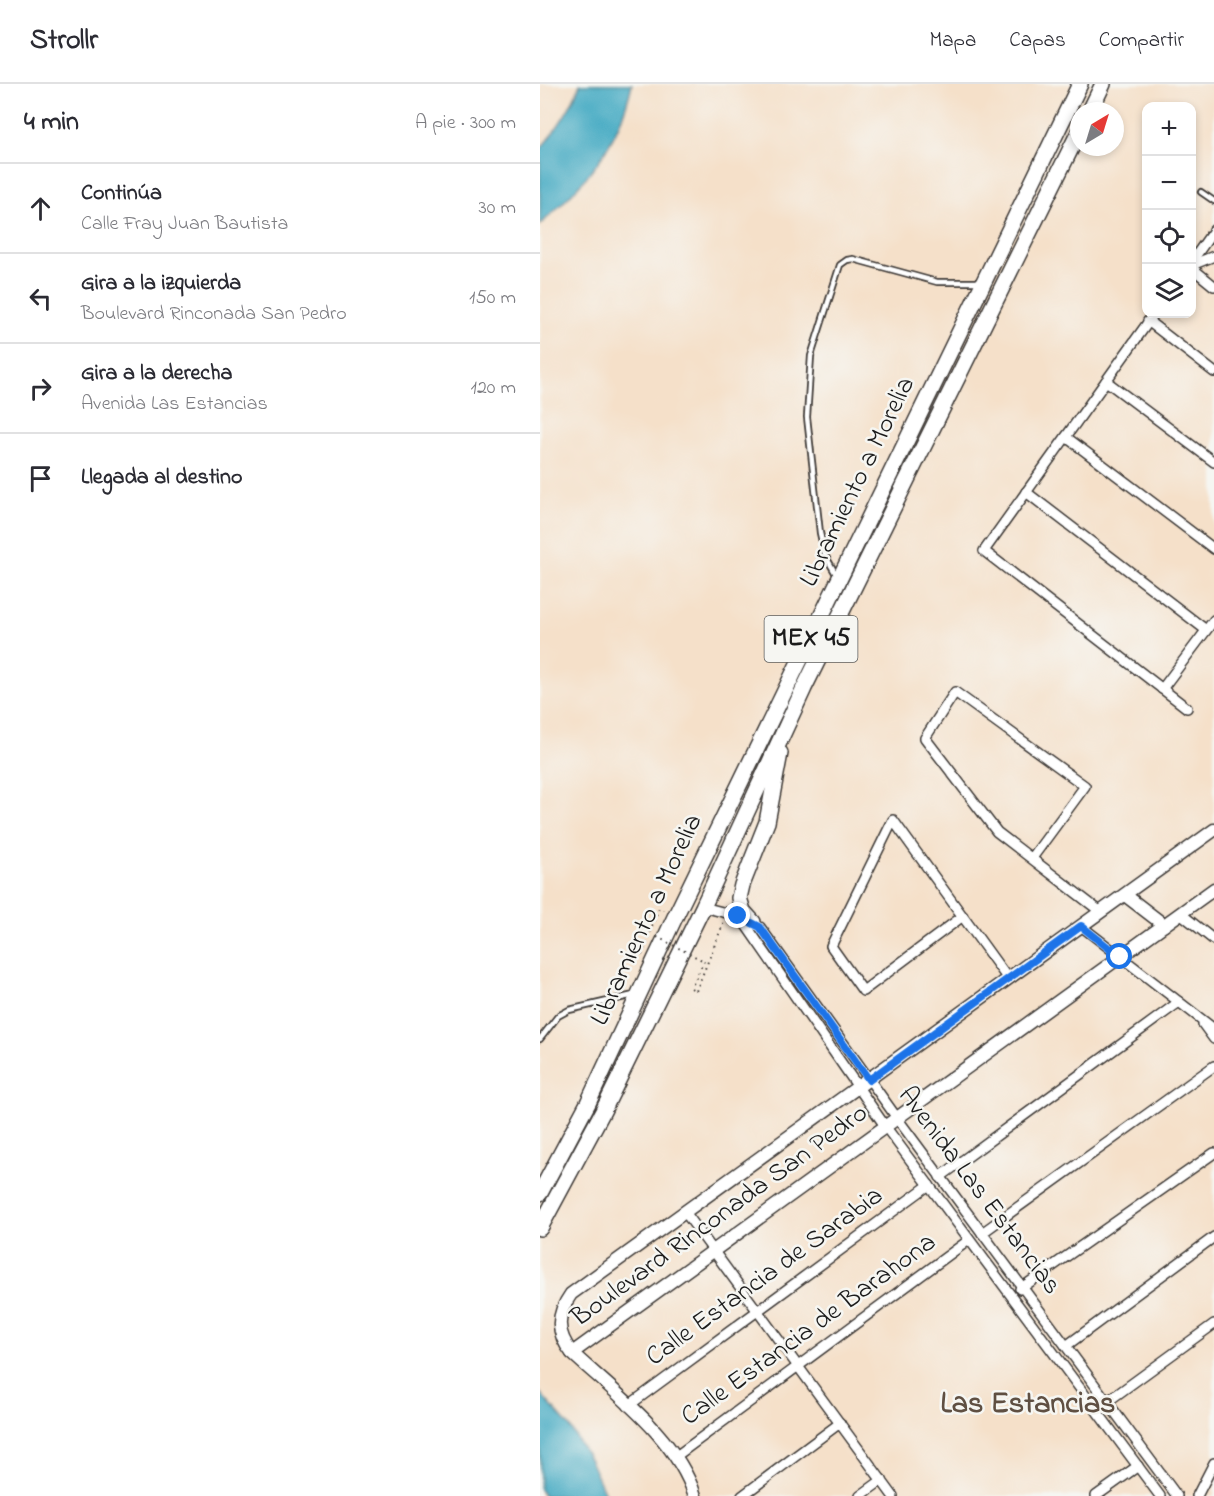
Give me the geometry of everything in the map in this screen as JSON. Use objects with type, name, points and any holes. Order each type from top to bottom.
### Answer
[{"type":"highway","name":"Libramiento a Morelia","points":[[540,1193],[588,1103],[1080,84]]},
{"type":"highway","points":[[1094,102],[1103,84]]},
{"type":"highway","name":"Libramiento a Morelia","points":[[540,1228],[603,1111],[703,907],[784,730],[1070,150]]},
{"type":"highway","points":[[747,920],[739,898],[767,822],[784,730]]},
{"type":"street","points":[[1192,264],[1214,230]]},
{"type":"street","points":[[1194,264],[1214,256]]},
{"type":"street","points":[[1196,270],[1214,286]]},
{"type":"street","points":[[1150,318],[984,551],[1187,708]]},
{"type":"street","points":[[1152,318],[1214,372]]},
{"type":"street","points":[[1106,381],[1214,462]]},
{"type":"street","points":[[1066,437],[1214,549]]},
{"type":"street","points":[[1026,492],[1206,630]]},
{"type":"street","points":[[1162,688],[1214,620]]},
{"type":"street","points":[[1032,858],[1085,786],[955,692],[925,738],[997,832],[1101,912]]},
{"type":"street","points":[[963,916],[863,991],[831,946],[893,820],[963,916],[1008,979]]},
{"type":"street","name":"Boulevard Rinconada San Pedro","points":[[1214,830],[571,1294],[563,1305],[559,1324],[564,1343],[572,1353],[1214,888]]},
{"type":"street","points":[[1125,895],[1164,925]]},
{"type":"street","points":[[703,907],[747,920]]},
{"type":"street","points":[[1180,913],[1214,940]]},
{"type":"street","name":"Avenida Las Estancias","points":[[747,920],[760,927],[940,1177],[1177,1496]]},
{"type":"street","name":"Avenida Las Estancias","points":[[747,920],[885,1126],[1160,1496]]},
{"type":"street","points":[[1081,926],[1214,1029]]},
{"type":"street","points":[[940,1177],[1179,1002]]},
{"type":"street","points":[[1197,1016],[1214,1039]]},
{"type":"street","points":[[982,1233],[1214,1066]]},
{"type":"street","points":[[1011,1295],[1214,1153]]},
{"type":"street","name":"Calle Estancia de Sarabia","points":[[628,1406],[929,1185]]},
{"type":"street","points":[[685,1212],[893,1496]]},
{"type":"street","points":[[1066,1346],[1214,1237]]},
{"type":"street","name":"Calle Estancia de Barahona","points":[[675,1457],[969,1240]]},
{"type":"street","points":[[1096,1410],[1214,1324]]},
{"type":"street","points":[[572,1353],[654,1430],[675,1457],[695,1496]]},
{"type":"street","points":[[742,1496],[840,1423]]},
{"type":"street","points":[[1197,1496],[1214,1463]]},
{"type":"street","points":[[1096,1496],[1138,1466]]},
{"type":"street","points":[[860,1496],[882,1480]]},
{"type":"lane","points":[[1201,192],[1214,201]]},
{"type":"lane","points":[[839,580],[825,555],[820,533],[807,417],[811,356],[840,265],[853,259],[937,282],[983,283]]},
{"type":"lane","points":[[540,1039],[558,1016],[569,1010],[640,994]]},
{"type":"path","points":[[657,937],[704,961],[691,988],[696,991],[727,914]]},
{"type":"water","points":[[580,84],[632,84],[618,127],[598,162],[572,194],[540,225],[540,149],[563,118]]},
{"type":"water","points":[[540,1393],[569,1426],[590,1460],[606,1496],[544,1496],[540,1489]]},
{"type":"district","name":"Las Estancias","points":[[1028,1405]]},
{"type":"route","points":[[738,916],[760,927],[869,1080],[1081,926],[1120,957]]}]
